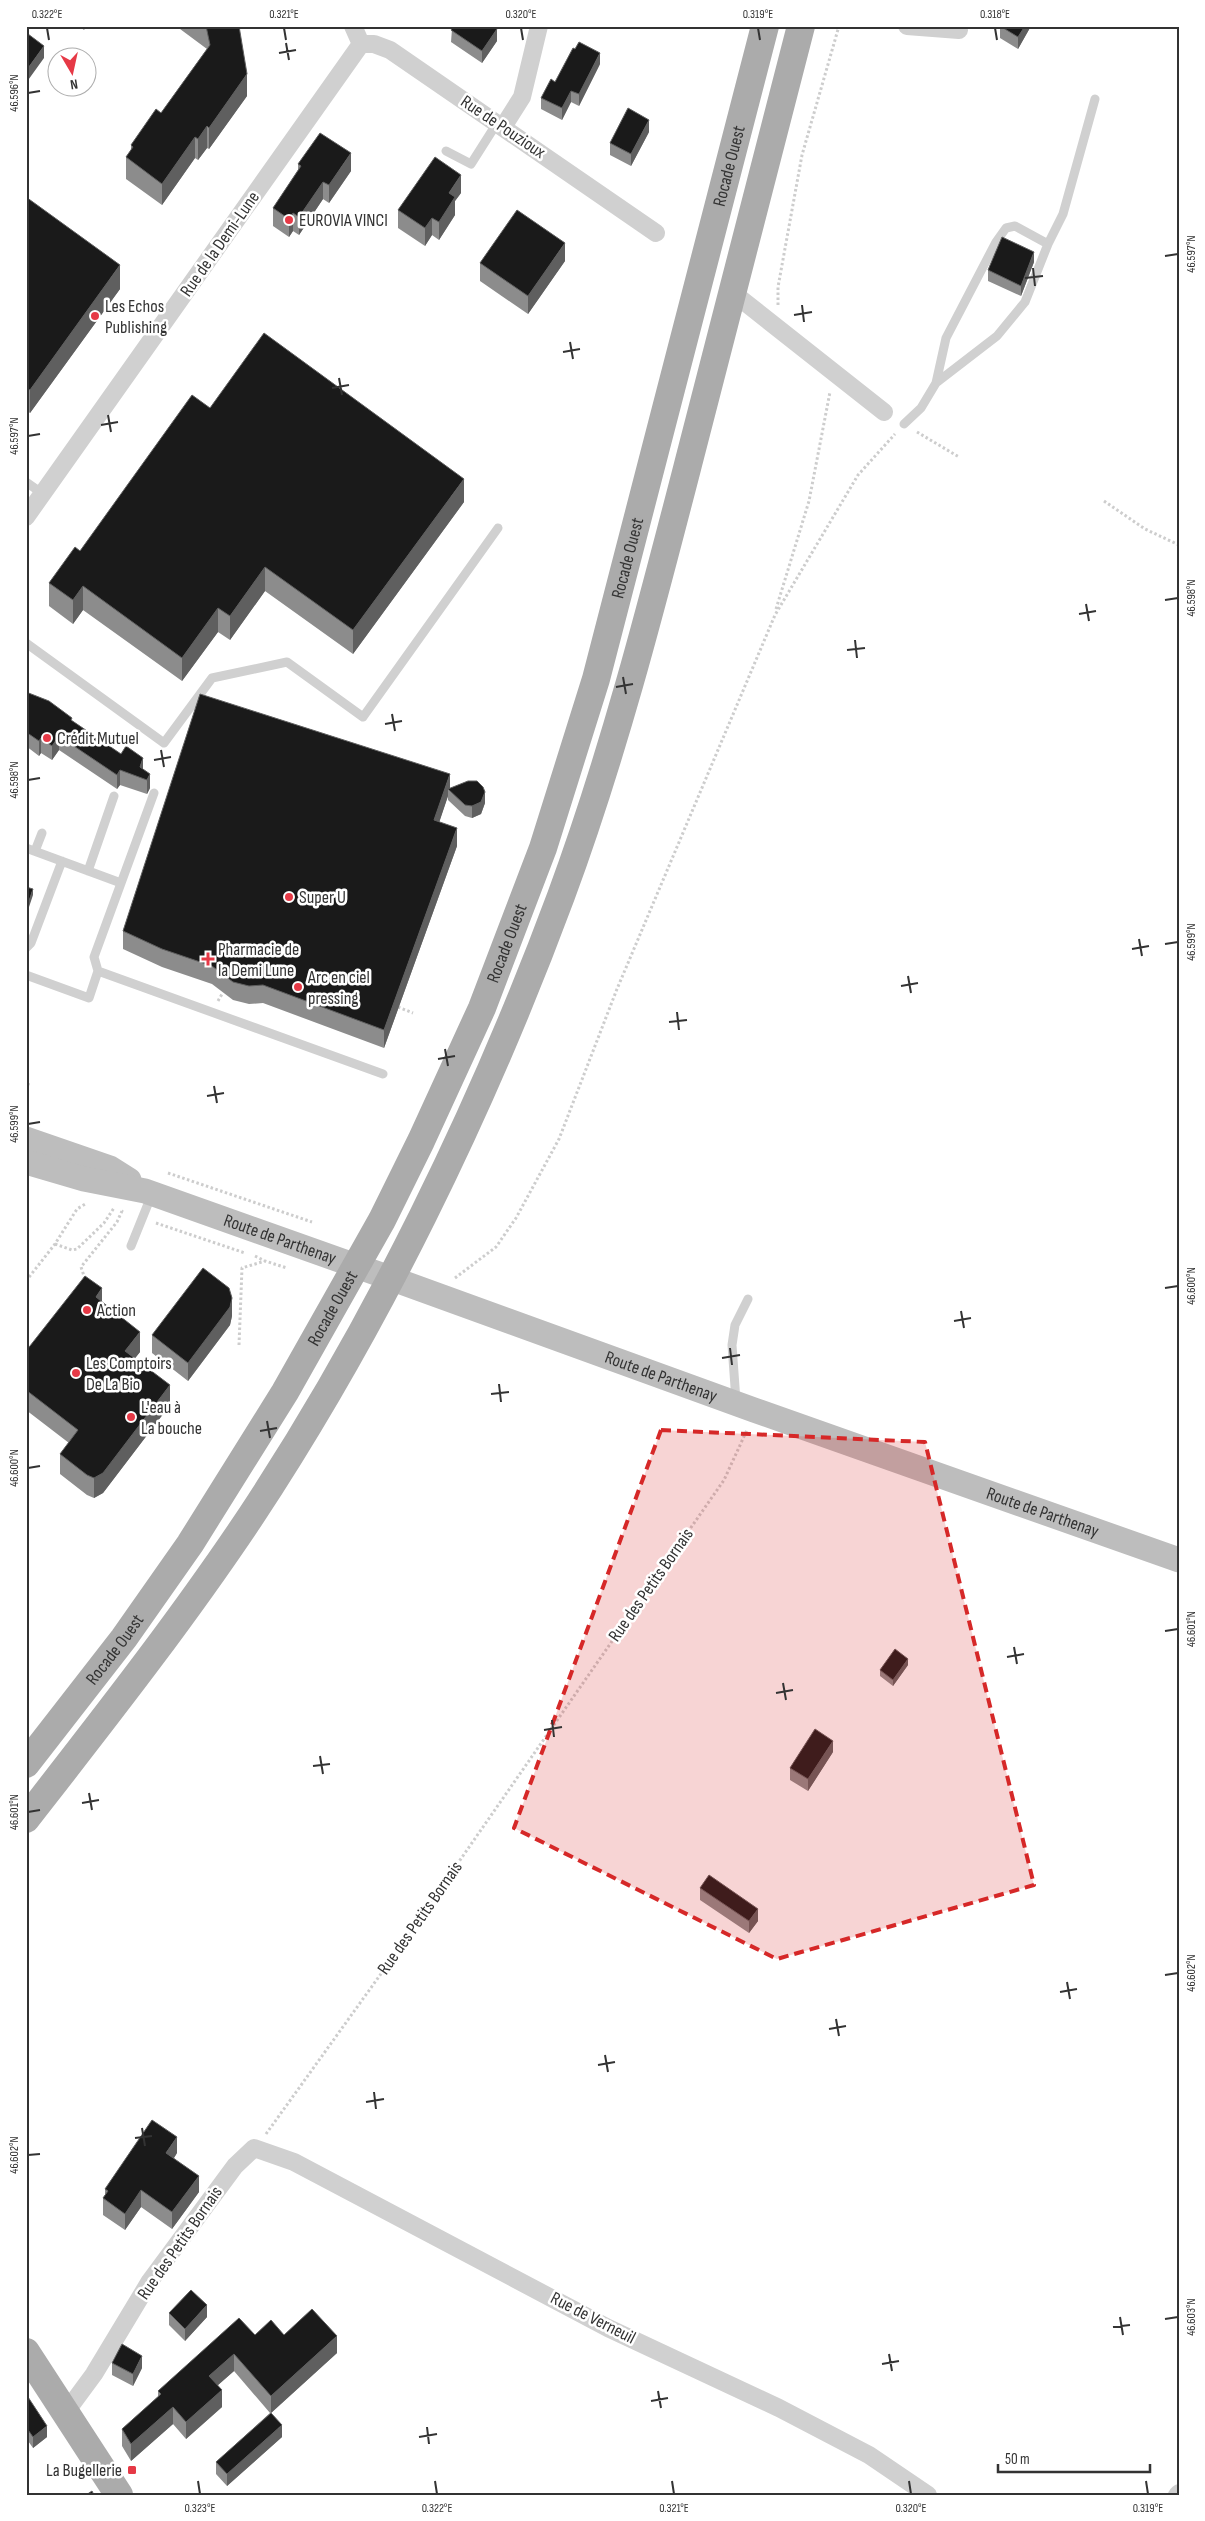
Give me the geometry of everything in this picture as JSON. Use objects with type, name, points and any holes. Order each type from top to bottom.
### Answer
[{"type":"main road","name":"Rocade Ouest","points":[[26,1764],[124,1638],[190,1544],[286,1392],[358,1266],[421,1141],[482,1008],[528,891],[557,807],[614,613],[765,26]]},
{"type":"main road","name":"Rocade Ouest","points":[[26,1820],[152,1656],[251,1516],[307,1425],[390,1278],[486,1079],[524,991],[574,861],[632,681],[801,26]]},
{"type":"main road","name":"Route de Parthenay","points":[[26,1139],[110,1168],[149,1193]]},
{"type":"main road","name":"Route de Parthenay","points":[[26,1162],[84,1179],[149,1193],[358,1266],[745,1407],[1179,1560]]},
{"type":"main road","points":[[26,2352],[119,2495]]},
{"type":"street","points":[[353,26],[361,44]]},
{"type":"street","points":[[500,125],[522,97],[538,26]]},
{"type":"street","points":[[907,26],[958,30]]},
{"type":"street","name":"Rue de Pouzioux","points":[[361,44],[374,44],[390,50],[656,233]]},
{"type":"street","name":"Rue de la Demi-Lune","points":[[26,517],[361,44]]},
{"type":"street","points":[[732,292],[884,412]]},
{"type":"street","name":"Rue des Petits Bornais","points":[[66,2412],[94,2374],[150,2281],[235,2166],[254,2148]]},
{"type":"street","name":"Rue de Verneuil","points":[[254,2148],[294,2162],[608,2328],[779,2408],[869,2455],[928,2495]]},
{"type":"lane","points":[[936,383],[997,336],[1026,302],[1048,244],[1063,214],[1095,99]]},
{"type":"lane","points":[[446,151],[471,164],[500,125]]},
{"type":"lane","points":[[904,424],[921,408],[936,383],[946,338],[996,242],[1006,228],[1015,226],[1048,244]]},
{"type":"lane","points":[[26,482],[43,494]]},
{"type":"lane","points":[[26,643],[164,744],[212,678],[288,662],[363,717],[498,528]]},
{"type":"lane","points":[[26,975],[89,998],[98,971],[94,957],[154,793]]},
{"type":"lane","points":[[88,871],[114,796]]},
{"type":"lane","points":[[42,833],[30,850],[121,882]]},
{"type":"lane","points":[[26,948],[30,943],[62,861]]},
{"type":"lane","points":[[98,971],[383,1074]]},
{"type":"lane","points":[[130,1246],[142,1218],[149,1193]]},
{"type":"lane","points":[[745,1407],[732,1345],[735,1325],[748,1299]]},
{"type":"path","points":[[778,328],[778,287],[802,156],[838,26]]},
{"type":"path","points":[[428,1292],[464,1273],[496,1247],[516,1218],[558,1139],[617,989],[775,615],[809,501],[834,373]]},
{"type":"path","points":[[775,615],[858,475],[904,424],[959,457]]},
{"type":"path","points":[[1104,501],[1145,529],[1179,545]]},
{"type":"path","points":[[398,1008],[413,1013]]},
{"type":"path","points":[[26,1090],[29,1082]]},
{"type":"path","points":[[26,1281],[55,1244],[77,1209],[92,1200]]},
{"type":"path","points":[[107,1205],[294,1270]]},
{"type":"path","points":[[55,1244],[72,1250],[77,1249],[104,1223],[114,1208]]},
{"type":"path","points":[[86,1281],[81,1267],[117,1222],[122,1211]]},
{"type":"path","points":[[239,1345],[242,1268],[264,1261]]},
{"type":"path","name":"Rue des Petits Bornais","points":[[254,2148],[383,1971],[724,1480],[740,1448],[745,1407]]},
{"type":"highlighted area","points":[[661,1430],[925,1442],[1034,1885],[777,1959],[514,1828]]},
{"type":"building","points":[[206,26],[239,26],[247,74],[209,128],[207,126],[198,139],[195,137],[162,184],[126,157],[133,147],[131,145],[156,109],[161,113],[210,45]]},
{"type":"building","points":[[454,26],[492,26],[497,29],[482,51],[451,30]]},
{"type":"building","points":[[1000,26],[1025,26],[1018,37]]},
{"type":"building","points":[[28,34],[44,46],[26,71],[26,36]]},
{"type":"building","points":[[579,42],[600,53],[579,94],[571,91],[562,108],[541,98],[551,79],[555,82],[573,48],[575,49]]},
{"type":"building","points":[[628,108],[649,120],[631,154],[610,143]]},
{"type":"building","points":[[320,133],[351,153],[329,185],[323,182],[299,217],[293,213],[289,219],[273,208],[301,166],[298,164]]},
{"type":"building","points":[[435,157],[461,175],[449,193],[455,197],[439,222],[432,218],[425,228],[398,210]]},
{"type":"building","points":[[26,197],[120,265],[30,390],[26,387]]},
{"type":"building","points":[[517,210],[565,243],[528,296],[480,263]]},
{"type":"building","points":[[1002,237],[1034,252],[1021,286],[988,270]]},
{"type":"building","points":[[264,333],[464,479],[353,630],[265,567],[230,616],[218,608],[182,658],[83,586],[73,600],[49,583],[75,547],[80,551],[192,395],[210,408]]},
{"type":"building","points":[[26,692],[49,701],[72,718],[71,720],[121,754],[126,746],[143,758],[140,767],[150,774],[147,780],[120,770],[117,775],[59,736],[52,746],[41,738],[39,741],[26,732]]},
{"type":"building","name":"Super U","points":[[200,694],[450,774],[434,820],[457,828],[384,1030],[263,985],[249,986],[233,982],[212,966],[162,949],[123,931]]},
{"type":"building","points":[[468,781],[477,781],[485,792],[481,802],[472,806],[465,805],[448,789]]},
{"type":"building","points":[[26,887],[33,889],[27,907],[26,907]]},
{"type":"building","points":[[203,1268],[229,1288],[232,1298],[230,1307],[188,1363],[152,1335]]},
{"type":"building","points":[[85,1276],[102,1288],[96,1297],[140,1332],[125,1351],[170,1385],[103,1473],[94,1478],[87,1475],[60,1454],[78,1430],[26,1390],[26,1351]]},
{"type":"building","points":[[895,1649],[908,1659],[893,1680],[880,1670]]},
{"type":"building","points":[[815,1729],[833,1741],[808,1779],[790,1768]]},
{"type":"building","points":[[709,1875],[758,1909],[749,1921],[700,1888]]},
{"type":"building","points":[[152,2120],[177,2137],[166,2153],[199,2176],[172,2212],[141,2190],[125,2214],[103,2198],[108,2191],[105,2189]]},
{"type":"building","points":[[191,2290],[207,2305],[185,2329],[169,2313]]},
{"type":"building","points":[[312,2309],[337,2336],[271,2396],[234,2354],[209,2376],[222,2390],[186,2422],[173,2407],[131,2444],[122,2429],[161,2394],[158,2391],[239,2318],[255,2335],[271,2320],[284,2335]]},
{"type":"building","points":[[122,2344],[142,2356],[133,2374],[112,2363]]},
{"type":"building","points":[[26,2394],[47,2426],[33,2437],[26,2427]]},
{"type":"building","points":[[271,2413],[282,2425],[227,2474],[216,2462]]},
{"type":"building","points":[[92,2491],[94,2495],[86,2495]]},
{"type":"place","name":"EUROVIA VINCI","points":[[289,220]]},
{"type":"place","name":"Les Echos Publishing","points":[[95,316]]},
{"type":"place","name":"Crédit Mutuel","points":[[47,738]]},
{"type":"place","name":"Super U","points":[[289,897]]},
{"type":"place","name":"Pharmacie de la Demi Lune","points":[[208,959]]},
{"type":"place","name":"Arc en ciel pressing","points":[[298,987]]},
{"type":"place","name":"Action","points":[[87,1310]]},
{"type":"place","name":"Les Comptoirs De La Bio","points":[[76,1373]]},
{"type":"place","name":"L'eau à La bouche","points":[[131,1417]]},
{"type":"place","name":"La Bugellerie","points":[[132,2470]]}]
